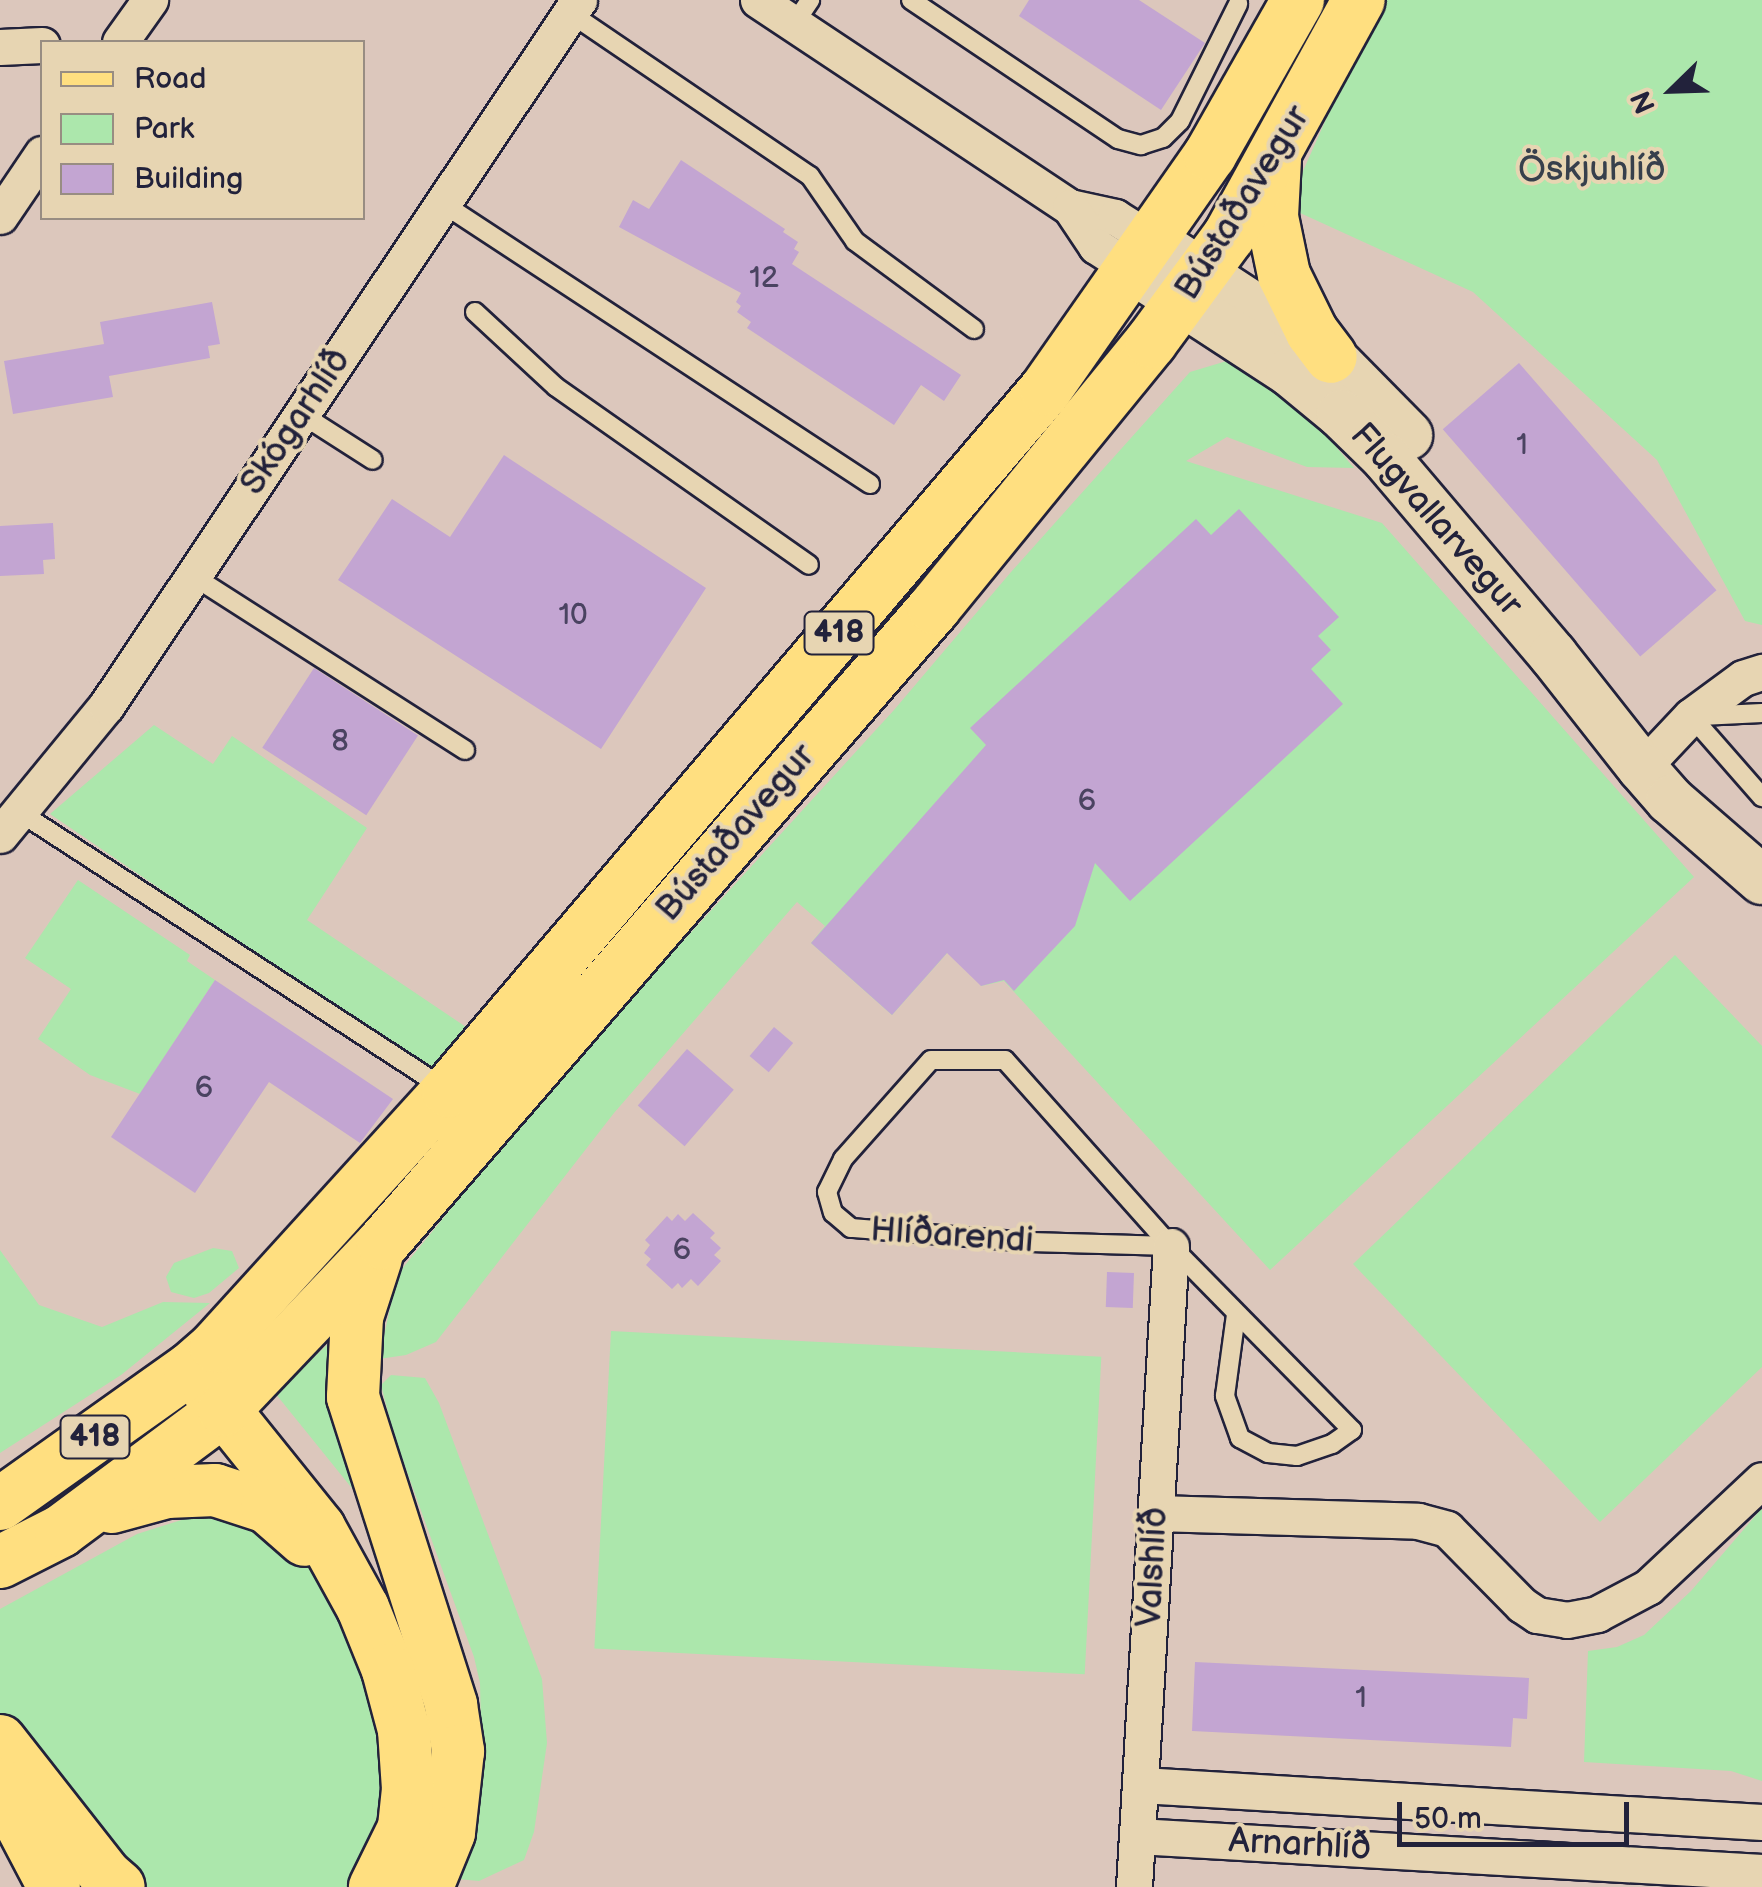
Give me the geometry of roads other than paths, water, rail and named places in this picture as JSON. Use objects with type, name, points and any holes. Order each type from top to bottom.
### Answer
[{"type":"main road","name":"Bústaðavegur","points":[[0,1504],[203,1357],[448,1090],[1008,435],[1143,255],[1210,154],[1298,0]]},
{"type":"main road","name":"Bústaðavegur","points":[[0,1562],[60,1531],[238,1398],[383,1243],[934,608],[1192,288],[1275,158],[1359,0]]},
{"type":"main road","points":[[1275,158],[1272,217],[1284,276],[1312,332],[1332,357]]},
{"type":"main road","points":[[383,1243],[363,1288],[357,1317],[353,1397],[451,1705],[458,1751],[448,1833],[428,1887]]},
{"type":"main road","points":[[203,1357],[363,1526],[422,1615]]},
{"type":"main road","points":[[238,1398],[319,1528],[363,1608],[388,1670],[404,1730],[408,1788],[404,1828],[375,1887]]},
{"type":"main road","points":[[60,1531],[124,1502],[167,1492],[215,1490],[243,1496],[267,1506],[294,1528],[363,1608]]},
{"type":"main road","points":[[0,1741],[119,1887]]},
{"type":"main road","points":[[0,1784],[54,1887]]},
{"type":"street","points":[[121,40],[150,0]]},
{"type":"street","name":"Flugvallarvegur","points":[[758,0],[802,12],[1070,207],[1096,246],[1143,255],[1192,288],[1290,372],[1385,457],[1553,655],[1665,745],[1707,833],[1762,880]]},
{"type":"street","name":"Skógarhlíð","points":[[11,824],[106,706],[574,6]]},
{"type":"street","points":[[0,47],[40,45]]},
{"type":"street","points":[[0,216],[40,157]]},
{"type":"street","name":"Flugvallarvegur","points":[[1192,288],[1332,357],[1410,438],[1762,865]]},
{"type":"street","points":[[1665,745],[1743,678],[1762,672]]},
{"type":"street","name":"Valshlíð","points":[[1134,1887],[1171,1246]]},
{"type":"street","points":[[1156,1513],[1418,1522],[1447,1529],[1522,1605],[1537,1615],[1567,1620],[1608,1610],[1648,1587],[1762,1480]]},
{"type":"street","name":"Arnarhlíð","points":[[1140,1784],[1560,1813],[1762,1822]]},
{"type":"street","points":[[1557,1873],[1560,1813]]},
{"type":"street","name":"Arnarhlíð","points":[[1137,1836],[1557,1873],[1762,1872]]},
{"type":"lane","points":[[910,0],[1118,139],[1140,144],[1163,138],[1180,121],[1238,4]]},
{"type":"lane","points":[[574,6],[810,176],[856,241],[974,329]]},
{"type":"lane","points":[[442,204],[870,484]]},
{"type":"lane","points":[[475,312],[556,387],[809,564]]},
{"type":"lane","points":[[301,414],[373,460]]},
{"type":"lane","points":[[193,576],[465,750]]},
{"type":"lane","points":[[1665,745],[1762,713]]},
{"type":"lane","points":[[1665,745],[1762,797]]},
{"type":"lane","points":[[11,824],[448,1090]]},
{"type":"lane","name":"Hlíðarendi","points":[[1171,1246],[1030,1242],[851,1228],[833,1213],[828,1192],[843,1159],[931,1060],[1005,1060],[1171,1246],[1352,1430],[1332,1444],[1297,1456],[1268,1453],[1240,1438],[1225,1396],[1236,1315]]},
{"type":"park label","name":"Öskjuhlíð","points":[[1592,170]]}]
